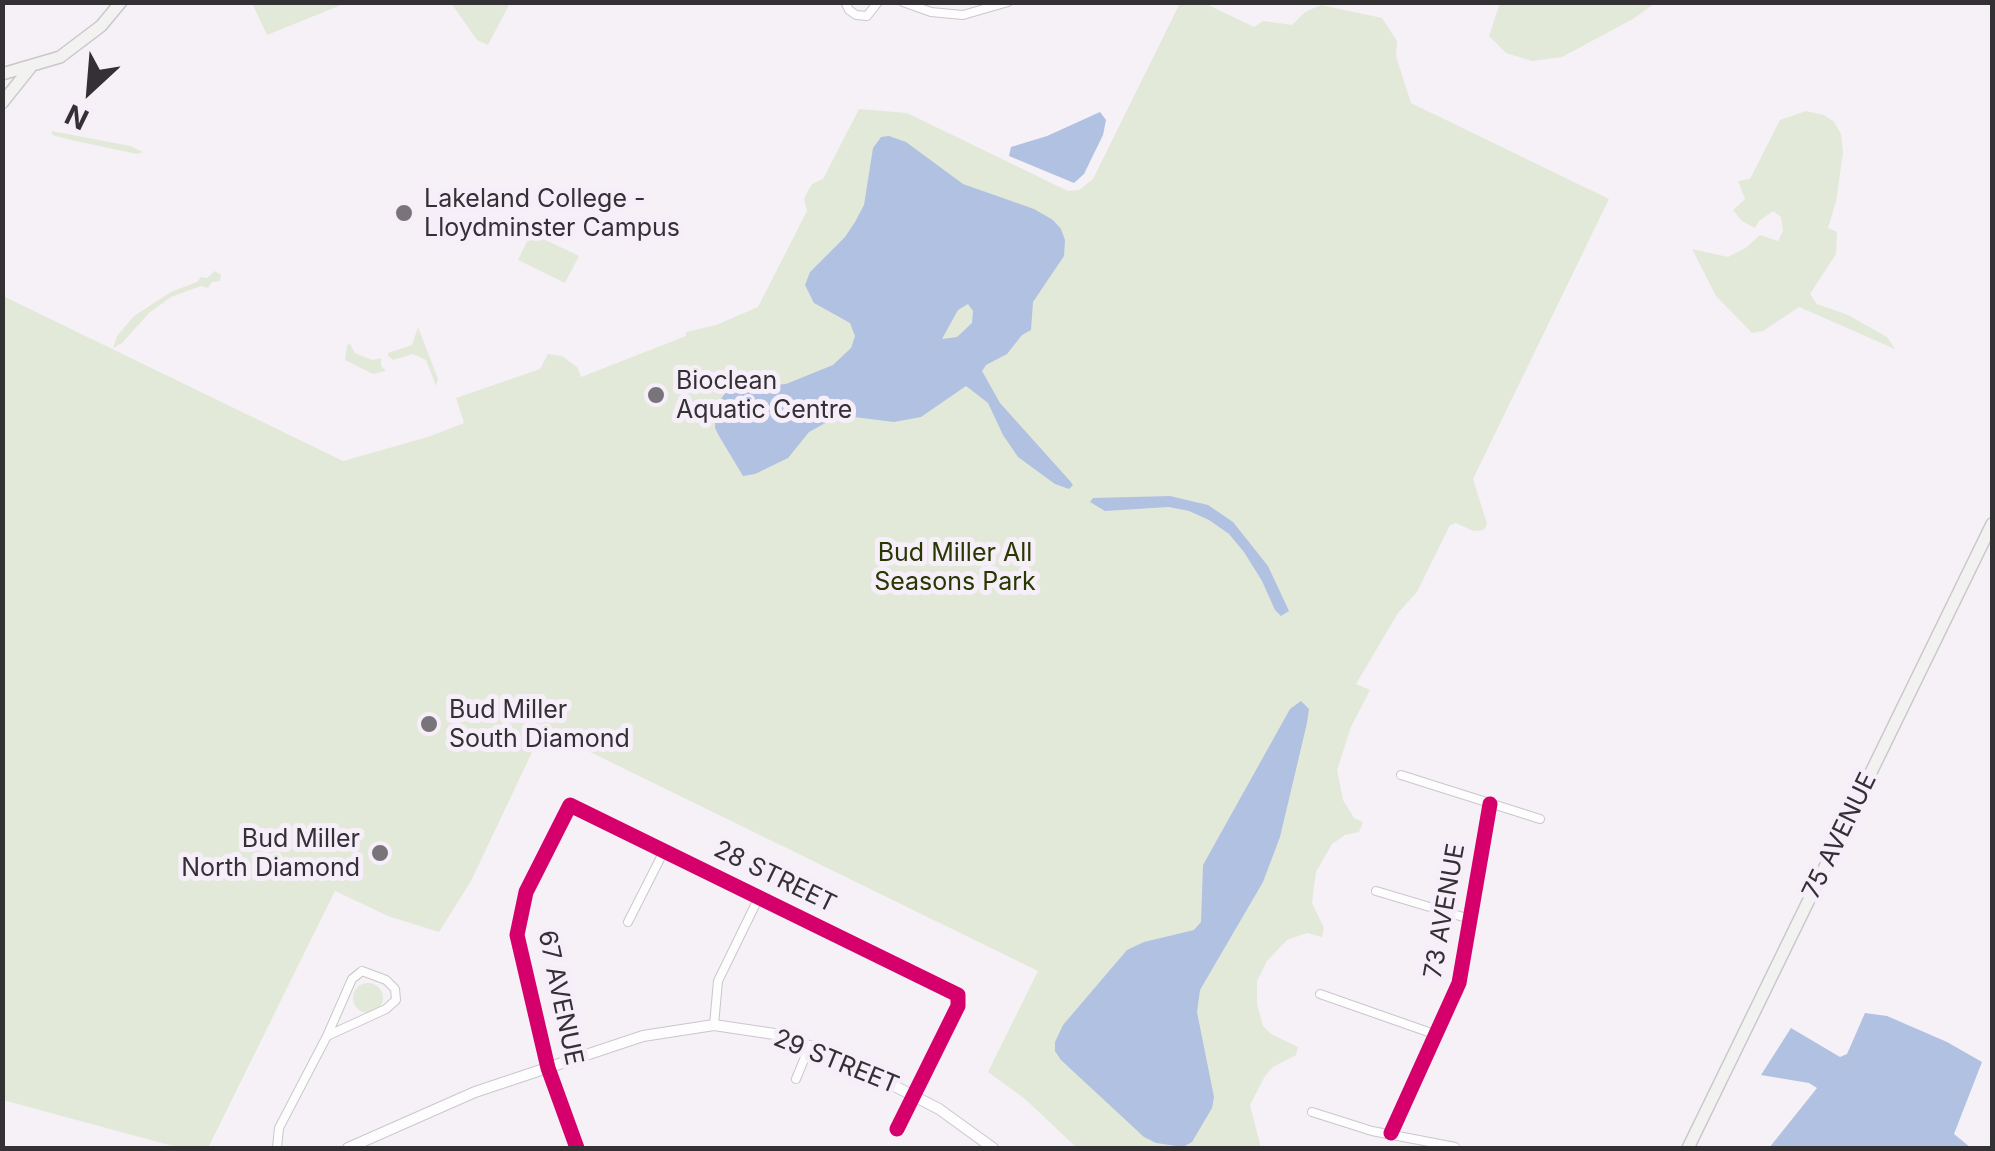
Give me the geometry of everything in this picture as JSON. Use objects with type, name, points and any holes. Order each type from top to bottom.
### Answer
[{"type":"main road","points":[[2,74],[60,57],[80,44],[121,2]]},
{"type":"main road","points":[[2,103],[30,68]]},
{"type":"main road","name":"75 AVENUE","points":[[1688,1148],[1992,524]]},
{"type":"street","points":[[845,2],[856,16],[867,16],[878,2]]},
{"type":"street","points":[[903,2],[930,12],[963,15],[1008,2]]},
{"type":"street","points":[[1402,774],[1540,820]]},
{"type":"street","name":"28 STREET","points":[[570,804],[958,995],[958,1006],[914,1095]]},
{"type":"street","name":"67 AVENUE","points":[[570,804],[526,892],[518,925],[518,946],[548,1068],[577,1148]]},
{"type":"street","name":"73 AVENUE","points":[[1391,1133],[1459,983],[1490,804]]},
{"type":"street","points":[[628,922],[664,851]]},
{"type":"street","points":[[1376,892],[1470,919]]},
{"type":"street","points":[[714,1024],[718,981],[759,897]]},
{"type":"street","points":[[277,1148],[279,1128],[356,974],[370,973],[395,989],[396,1000],[386,1010],[328,1036]]},
{"type":"street","points":[[1320,994],[1437,1035]]},
{"type":"street","name":"29 STREET","points":[[348,1148],[475,1092],[643,1036],[714,1024],[781,1035],[810,1045],[914,1095],[993,1148]]},
{"type":"street","points":[[796,1079],[810,1045]]},
{"type":"street","points":[[897,1129],[914,1095]]},
{"type":"street","points":[[1312,1112],[1372,1131],[1456,1145]]},
{"type":"green space","points":[[252,2],[346,3],[267,35]]},
{"type":"green space","points":[[1500,2],[1655,3],[1562,57],[1532,61],[1506,53],[1489,36]]},
{"type":"green space","points":[[451,3],[510,3],[488,45],[477,40]]},
{"type":"green space","name":"Bud Miller All Seasons Park","points":[[1180,3],[1204,3],[1254,27],[1263,21],[1292,25],[1305,12],[1321,5],[1382,18],[1397,41],[1396,56],[1411,103],[1609,199],[1473,479],[1487,524],[1484,530],[1450,525],[1417,592],[1398,613],[1356,684],[1370,690],[1351,727],[1337,770],[1343,800],[1354,818],[1363,822],[1359,832],[1332,844],[1316,872],[1312,903],[1324,928],[1322,937],[1307,933],[1287,940],[1267,961],[1257,981],[1257,1004],[1263,1026],[1298,1047],[1296,1055],[1265,1076],[1250,1105],[1261,1148],[1077,1148],[1025,1099],[988,1072],[1038,971],[543,729],[471,881],[439,932],[388,916],[335,891],[208,1148],[180,1148],[3,1100],[3,296],[343,461],[464,423],[456,398],[540,369],[548,354],[562,356],[577,367],[581,377],[686,336],[686,332],[716,325],[758,307],[807,211],[804,199],[808,191],[823,179],[859,109],[907,113],[1068,191],[1079,190],[1093,179]]},
{"type":"green space","points":[[1806,111],[1834,122],[1841,134],[1843,153],[1828,228],[1837,232],[1836,254],[1810,294],[1817,304],[1848,315],[1887,337],[1895,349],[1799,307],[1763,331],[1752,333],[1716,296],[1692,249],[1728,257],[1760,235],[1778,241],[1783,231],[1781,217],[1773,211],[1755,228],[1733,210],[1745,199],[1738,181],[1750,179],[1780,120]]},
{"type":"green space","points":[[52,131],[143,152],[71,140],[52,135]]},
{"type":"green space","points":[[531,233],[579,256],[565,283],[518,260]]},
{"type":"green space","points":[[215,271],[221,275],[220,281],[171,297],[113,348],[117,336],[134,316],[171,292]]},
{"type":"green space","points":[[418,327],[438,379],[436,386],[426,360],[413,354],[393,360],[388,356],[412,345]]},
{"type":"green space","points":[[350,344],[355,353],[372,360],[381,358],[386,371],[373,374],[345,360]]},
{"type":"green space","points":[[368,983],[379,987],[383,998],[379,1009],[368,1013],[357,1009],[353,998],[357,987]]},
{"type":"water","points":[[1100,112],[1106,120],[1103,135],[1084,174],[1074,183],[1009,156],[1011,147]]},
{"type":"water","points":[[881,137],[906,142],[963,184],[1034,209],[1061,229],[1064,256],[1033,302],[1031,330],[1007,354],[982,371],[1000,403],[1073,485],[1069,489],[1055,484],[1018,457],[988,403],[966,386],[921,417],[894,422],[854,417],[829,421],[809,432],[788,458],[755,474],[743,476],[719,436],[715,428],[716,406],[728,389],[786,384],[833,365],[851,348],[855,336],[850,323],[814,303],[805,285],[810,272],[845,237],[864,205],[873,148]],"holes":[[[968,304],[973,311],[972,323],[957,337],[942,339],[958,310]]]},
{"type":"water","points":[[1170,496],[1208,505],[1233,522],[1268,566],[1289,611],[1281,616],[1275,610],[1244,552],[1229,534],[1209,520],[1169,507],[1105,511],[1090,502],[1093,498]]},
{"type":"water","points":[[1301,701],[1309,709],[1307,723],[1280,837],[1263,882],[1200,990],[1197,1012],[1214,1097],[1212,1108],[1192,1142],[1183,1147],[1156,1143],[1144,1137],[1061,1060],[1055,1042],[1063,1025],[1127,950],[1194,930],[1201,922],[1203,865],[1290,709]]},
{"type":"water","points":[[1865,1013],[1887,1016],[1982,1062],[1954,1134],[1971,1148],[1769,1148],[1817,1088],[1809,1083],[1761,1075],[1791,1028],[1840,1057],[1847,1054]]},
{"type":"cycle path","points":[[1391,1133],[1459,983],[1490,804]]},
{"type":"cycle path","points":[[577,1148],[548,1068],[517,935],[526,892],[570,805],[958,995],[958,1006],[897,1129]]},
{"type":"place","name":"Lakeland College - Lloydminster Campus","points":[[404,213]]},
{"type":"place","name":"Bioclean Aquatic Centre","points":[[656,395]]},
{"type":"place","name":"Bud Miller South Diamond","points":[[429,724]]},
{"type":"place","name":"Bud Miller North Diamond","points":[[380,853]]}]
